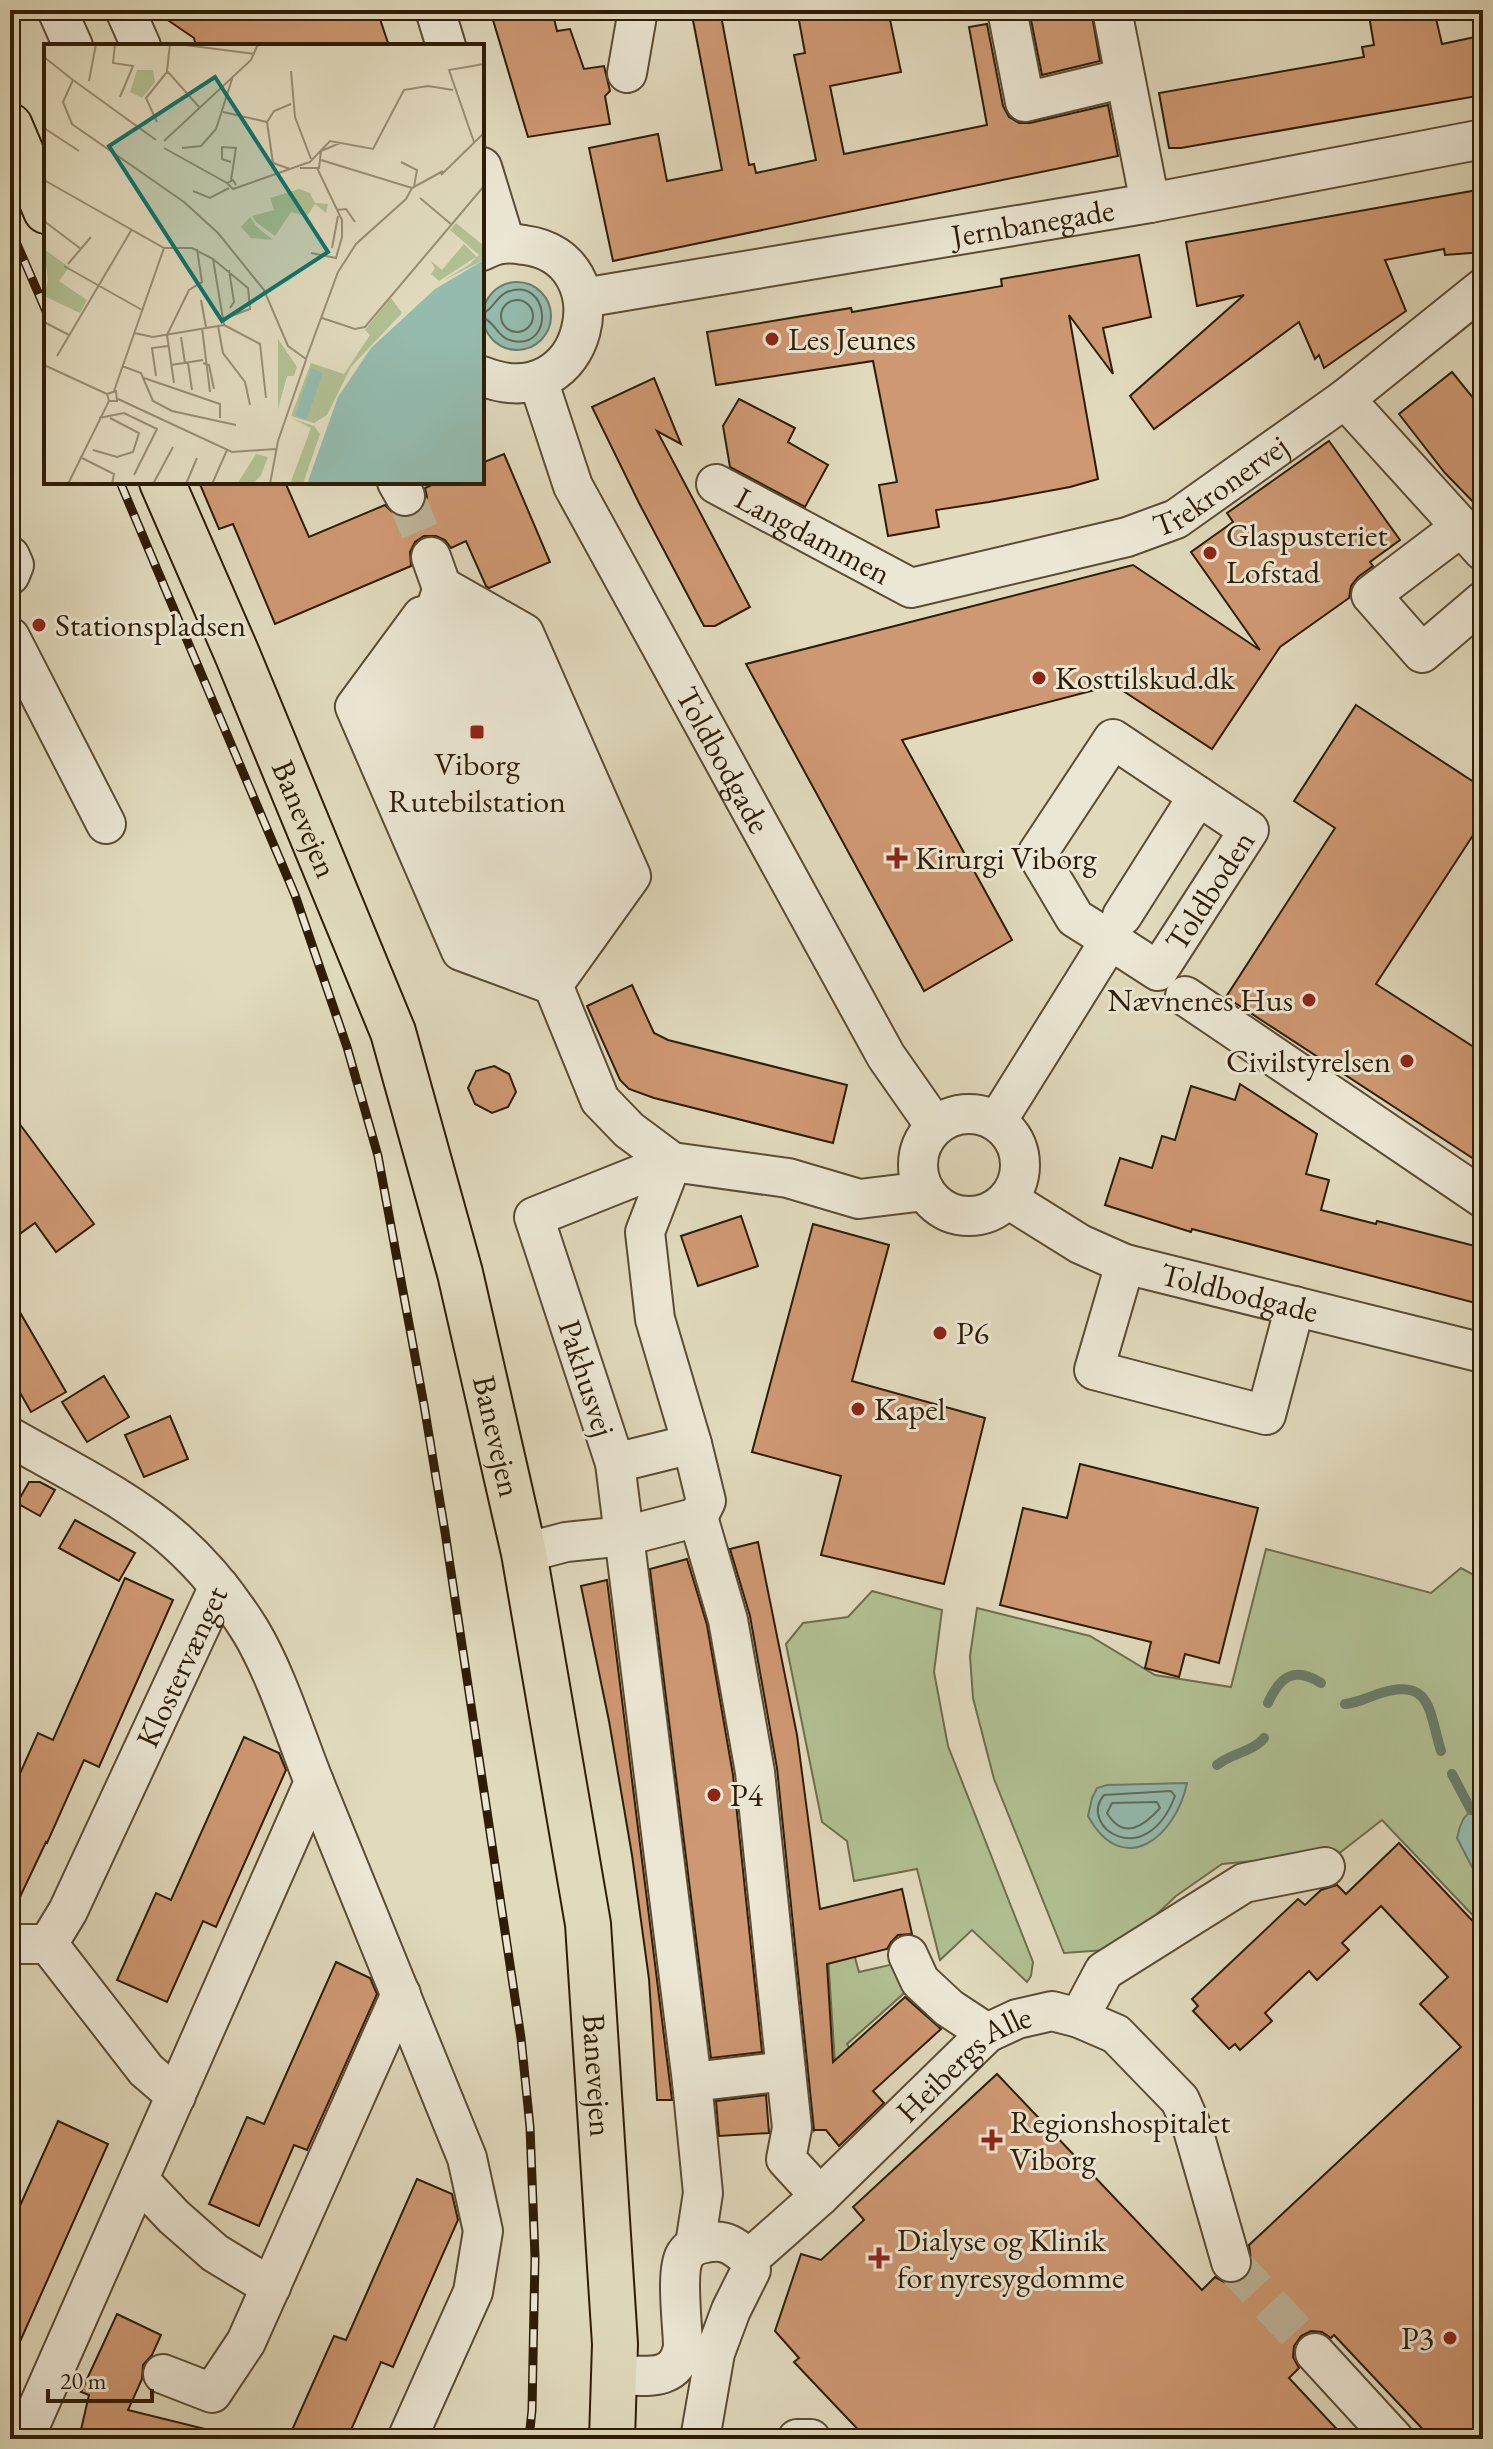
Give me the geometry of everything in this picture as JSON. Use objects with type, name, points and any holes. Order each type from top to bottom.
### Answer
[{"type":"main road","points":[[10,126],[44,206]]},
{"type":"main road","name":"Banevejen","points":[[163,484],[237,654],[393,1032],[460,1273],[524,1553],[588,1924],[615,2344],[612,2439]]},
{"type":"street","points":[[57,10],[72,44]]},
{"type":"street","points":[[125,10],[140,44]]},
{"type":"street","points":[[435,10],[445,44]]},
{"type":"street","points":[[627,73],[638,10]]},
{"type":"street","points":[[1007,10],[1025,102],[1125,78]]},
{"type":"street","points":[[1112,10],[1150,203]]},
{"type":"street","name":"Jernbanegade","points":[[583,298],[1150,203],[1483,139]]},
{"type":"street","points":[[484,180],[494,246],[535,246],[557,257],[573,275],[583,298],[584,323],[576,347],[560,367],[538,380],[518,384],[496,382],[484,377]]},
{"type":"street","name":"Trekronervej","points":[[911,588],[1127,537],[1176,519],[1345,399],[1483,288]]},
{"type":"street","name":"Toldbodgade","points":[[538,380],[573,486],[886,1056],[935,1126]]},
{"type":"street","points":[[1345,399],[1472,539],[1371,595],[1422,653],[1483,601]]},
{"type":"street","name":"Langdammen","points":[[716,484],[911,588]]},
{"type":"street","points":[[10,556],[14,565],[10,575]]},
{"type":"street","points":[[437,572],[467,658],[574,901],[553,985]]},
{"type":"street","points":[[437,572],[355,707],[461,951],[553,985]]},
{"type":"street","points":[[437,572],[524,633],[631,876],[553,985]]},
{"type":"street","name":"Pakhusvej","points":[[437,572],[411,683],[518,926],[553,985],[600,1100],[629,1130],[672,1162],[788,1178],[859,1199],[925,1191]]},
{"type":"street","points":[[10,637],[106,824]]},
{"type":"street","name":"Toldboden","points":[[1113,739],[1249,830],[1158,971],[1116,928],[1075,918],[1037,854],[1113,739]]},
{"type":"street","points":[[1116,928],[1198,796]]},
{"type":"street","name":"Toldboden","points":[[997,1121],[1116,928]]},
{"type":"street","points":[[1185,996],[1483,1198]]},
{"type":"street","points":[[977,1113],[997,1121],[1013,1137],[1021,1158],[1019,1180],[1008,1199],[992,1211],[974,1216],[955,1214],[937,1205],[925,1191],[918,1174],[918,1156],[923,1140],[935,1126],[954,1115],[977,1113]]},
{"type":"street","points":[[672,1162],[645,1232],[655,1319],[706,1501],[698,1517],[728,1620],[755,1772],[792,2128],[786,2159],[820,2196]]},
{"type":"street","name":"Pakhusvej","points":[[672,1162],[534,1217],[615,1463],[692,1444]]},
{"type":"street","name":"Toldbodgade","points":[[1008,1199],[1080,1244],[1125,1264],[1483,1353]]},
{"type":"street","points":[[1125,1264],[1094,1370],[1266,1415],[1295,1306]]},
{"type":"street","points":[[10,1437],[130,1507],[175,1540],[219,1586]]},
{"type":"street","points":[[615,1463],[692,2082],[703,2193],[695,2245]]},
{"type":"street","points":[[524,1553],[566,1542],[625,1536],[698,1517]]},
{"type":"street","name":"Klostervænget","points":[[219,1586],[250,1631],[268,1667],[467,2158],[483,2231],[473,2292],[407,2439]]},
{"type":"street","name":"Klostervænget","points":[[48,1944],[68,1911],[219,1586]]},
{"type":"street","points":[[24,2439],[314,1782]]},
{"type":"street","points":[[1079,2018],[1104,1971],[1244,1883],[1325,1867]]},
{"type":"street","points":[[10,1944],[48,1944],[146,2070],[176,2096]]},
{"type":"street","points":[[908,1955],[920,1981],[949,2008],[987,2033]]},
{"type":"street","points":[[163,2374],[212,2393],[246,2342],[401,1994]]},
{"type":"street","name":"Heibergs Alle","points":[[749,2259],[820,2196],[987,2033],[1017,2019],[1052,2011],[1079,2018],[1116,2034],[1180,2100],[1193,2130],[1231,2262]]},
{"type":"street","points":[[692,2082],[786,2071]]},
{"type":"street","points":[[139,2180],[174,2217],[215,2253],[271,2287]]},
{"type":"street","points":[[615,2375],[662,2375],[672,2369],[681,2358],[683,2347],[680,2267],[686,2253],[695,2245],[724,2241],[736,2247],[749,2259],[751,2270],[731,2310],[715,2353],[700,2439]]},
{"type":"street","points":[[1315,2353],[1394,2439]]},
{"type":"street","points":[[797,2439],[811,2439]]},
{"type":"green space","points":[[1266,1549],[1431,1593],[1461,1568],[1483,1580],[1483,1926],[1382,1820],[1328,1862],[1275,1859],[1222,1864],[1176,1896],[1120,1949],[1064,1953],[994,1779],[973,1698],[970,1656],[977,1608],[1090,1636],[1155,1675],[1231,1687]]},
{"type":"green space","points":[[872,1591],[942,1610],[934,1672],[948,1746],[1033,1962],[1027,1982],[972,1930],[940,1960],[917,1869],[854,1881],[847,1841],[822,1822],[786,1644],[803,1623],[848,1617]]},
{"type":"green space","points":[[841,1907],[859,1972],[894,1964],[911,1987],[847,2044],[867,2078],[814,2131],[811,2094],[837,2094],[825,1911]]},
{"type":"water","points":[[510,283],[524,283],[536,288],[545,297],[550,309],[550,323],[545,335],[536,344],[524,349],[510,349],[498,344],[489,335],[484,323],[484,309],[489,297],[498,288]]},
{"type":"water","points":[[1187,1783],[1172,1820],[1146,1844],[1132,1848],[1117,1845],[1102,1835],[1088,1816],[1097,1788],[1107,1785]]},
{"type":"water","points":[[1483,1809],[1483,1873],[1472,1867],[1457,1838],[1464,1818],[1471,1812]]},
{"type":"building","points":[[153,10],[377,10],[388,44],[196,44],[194,38]]},
{"type":"building","points":[[490,10],[552,10],[557,31],[570,29],[584,69],[604,66],[610,91],[605,96],[610,124],[528,137]]},
{"type":"building","points":[[691,10],[720,10],[749,165],[754,164],[756,173],[816,160],[794,55],[805,53],[798,15],[822,10],[888,10],[901,72],[830,86],[844,154],[987,125],[969,27],[987,24],[1003,106],[1009,117],[1019,123],[1030,123],[1108,105],[1118,156],[613,261],[589,148],[658,134],[667,181],[722,170]]},
{"type":"building","points":[[1029,10],[1091,10],[1100,61],[1042,75]]},
{"type":"building","points":[[1368,10],[1434,10],[1442,44],[1480,36],[1483,95],[1169,148],[1159,93],[1364,57],[1362,47],[1374,45]]},
{"type":"building","points":[[1483,189],[1483,252],[1445,255],[1444,249],[1385,260],[1406,311],[1324,368],[1319,355],[1315,359],[1299,322],[1154,429],[1130,396],[1244,295],[1197,306],[1186,242]]},
{"type":"building","points":[[1139,255],[1151,317],[1103,328],[1113,374],[1069,315],[1098,479],[1070,487],[936,510],[939,527],[888,536],[879,485],[897,482],[873,361],[716,385],[707,332],[851,308],[852,312],[1002,286],[1001,279]]},
{"type":"building","points":[[1452,372],[1483,410],[1483,512],[1445,473],[1399,414]]},
{"type":"building","points":[[654,378],[681,444],[657,431],[750,607],[715,626],[704,626],[592,407]]},
{"type":"building","points":[[739,399],[795,428],[788,442],[828,465],[805,507],[730,467],[723,426]]},
{"type":"building","points":[[1329,441],[1400,540],[1370,562],[1373,566],[1351,586],[1349,598],[1280,647],[1212,749],[1114,685],[902,740],[1012,940],[924,991],[746,664],[1133,565],[1260,650],[1191,552],[1233,522],[1227,513]]},
{"type":"building","points":[[504,454],[550,562],[489,588],[466,541],[451,548],[445,540],[436,536],[424,536],[415,542],[410,552],[411,566],[275,624],[233,524],[219,529],[200,484],[286,484],[309,537],[385,505],[395,515],[404,518],[415,515],[424,506],[427,497],[425,488],[434,484],[484,484],[484,462]]},
{"type":"building","points":[[1356,705],[1483,788],[1483,820],[1376,984],[1483,1053],[1483,1165],[1226,997],[1335,828],[1294,801]]},
{"type":"building","points":[[632,985],[654,1033],[668,1040],[847,1085],[833,1143],[629,1089],[620,1080],[587,1006]]},
{"type":"building","points":[[494,1066],[509,1074],[516,1092],[508,1107],[492,1113],[475,1104],[468,1088],[476,1071]]},
{"type":"building","points":[[1240,1084],[1317,1134],[1306,1174],[1329,1180],[1321,1210],[1483,1248],[1483,1305],[1192,1229],[1191,1232],[1105,1205],[1120,1158],[1152,1168],[1162,1136],[1175,1140],[1191,1086],[1235,1100]]},
{"type":"building","points":[[10,1111],[94,1224],[56,1252],[35,1223],[10,1241]]},
{"type":"building","points":[[741,1216],[758,1266],[698,1286],[681,1236]]},
{"type":"building","name":"Kapel","points":[[813,1224],[889,1245],[852,1381],[985,1418],[944,1584],[821,1555],[841,1476],[752,1452]]},
{"type":"building","points":[[10,1295],[66,1392],[31,1412],[10,1375]]},
{"type":"building","points":[[104,1376],[129,1417],[87,1442],[62,1402]]},
{"type":"building","points":[[170,1416],[188,1459],[144,1477],[125,1435]]},
{"type":"building","points":[[1080,1464],[1258,1508],[1219,1663],[1185,1654],[1179,1677],[1145,1668],[1151,1642],[1000,1605],[1023,1508],[1067,1518]]},
{"type":"building","points":[[29,1482],[40,1482],[55,1490],[40,1516],[17,1503]]},
{"type":"building","points":[[75,1520],[135,1553],[119,1581],[59,1548]]},
{"type":"building","points":[[758,1542],[797,1735],[820,1909],[902,1889],[912,1934],[898,1935],[887,1949],[827,1964],[833,2062],[905,1997],[941,2029],[873,2091],[884,2103],[839,2146],[826,2130],[814,2130],[777,1768],[750,1616],[730,1549]]},
{"type":"building","points":[[687,1559],[707,1625],[733,1775],[762,2052],[711,2058],[650,1569]]},
{"type":"building","points":[[125,1578],[173,1600],[99,1767],[84,1760],[10,1918],[10,1796],[38,1733],[53,1740]]},
{"type":"building","points":[[607,1580],[672,2100],[657,2100],[649,1979],[632,1855],[581,1586]]},
{"type":"building","points":[[244,1737],[279,1753],[286,1770],[216,1927],[203,1921],[167,2002],[117,1980],[156,1893],[171,1900]]},
{"type":"building","name":"Regionshospitalet Viborg","points":[[1399,1843],[1483,1932],[1483,2439],[1432,2439],[1334,2335],[1331,2338],[1322,2332],[1311,2331],[1301,2336],[1294,2346],[1293,2357],[1299,2368],[1289,2378],[1346,2439],[867,2439],[794,2362],[799,2358],[775,2331],[801,2254],[821,2260],[864,2220],[853,2207],[997,2074],[1202,2290],[1215,2277],[1226,2283],[1236,2283],[1246,2278],[1252,2267],[1249,2245],[1461,2047],[1420,2004],[1448,1977],[1381,1906],[1342,1943],[1349,1950],[1317,1980],[1309,1971],[1265,2013],[1272,2021],[1240,2050],[1235,2044],[1229,2049],[1193,2011],[1198,2006],[1192,1999],[1298,1899],[1305,1905],[1321,1890],[1337,1885],[1346,1894]]},
{"type":"building","points":[[336,1962],[370,1978],[377,1994],[307,2150],[294,2145],[259,2226],[209,2204],[247,2117],[264,2124]]},
{"type":"building","points":[[766,2095],[769,2133],[719,2136],[716,2101]]},
{"type":"building","points":[[58,2121],[108,2144],[10,2364],[10,2228]]},
{"type":"building","points":[[417,2179],[452,2194],[458,2220],[393,2367],[381,2362],[347,2439],[288,2439],[334,2336],[346,2340]]},
{"type":"building","points":[[117,2314],[161,2335],[152,2355],[143,2365],[142,2379],[128,2410],[205,2429],[204,2439],[102,2439],[80,2434],[89,2395],[81,2392]]},
{"type":"waterway","points":[[1268,1703],[1278,1686],[1289,1676],[1303,1675],[1321,1683]]},
{"type":"waterway","points":[[1345,1704],[1398,1689],[1419,1694],[1430,1712],[1441,1751]]},
{"type":"waterway","points":[[1217,1765],[1264,1738]]},
{"type":"waterway","points":[[1452,1774],[1471,1810]]},
{"type":"tunnel","points":[[405,496],[431,557]]},
{"type":"tunnel","points":[[1231,2262],[1315,2353]]},
{"type":"railway","points":[[10,228],[44,306]]},
{"type":"railway","points":[[121,484],[295,895],[347,1047],[378,1156],[445,1532],[521,2038],[530,2127],[535,2257],[529,2439]]},
{"type":"place","name":"Les Jeunes","points":[[772,339]]},
{"type":"place","name":"Glaspusteriet Lofstad","points":[[1210,553]]},
{"type":"place","name":"Stationspladsen","points":[[39,625]]},
{"type":"place","name":"Kosttilskud.dk","points":[[1039,678]]},
{"type":"place","name":"Viborg Rutebilstation","points":[[477,732]]},
{"type":"place","name":"Kirurgi Viborg","points":[[897,858]]},
{"type":"place","name":"Nævnenes Hus","points":[[1309,1000]]},
{"type":"place","name":"Civilstyrelsen","points":[[1407,1061]]},
{"type":"place","name":"P6","points":[[940,1333]]},
{"type":"place","name":"Kapel","points":[[858,1409]]},
{"type":"place","name":"P4","points":[[714,1795]]},
{"type":"place","name":"Regionshospitalet Viborg","points":[[992,2140]]},
{"type":"place","name":"Dialyse og Klinik for nyresygdomme","points":[[879,2258]]},
{"type":"place","name":"P3","points":[[1450,2338]]}]
